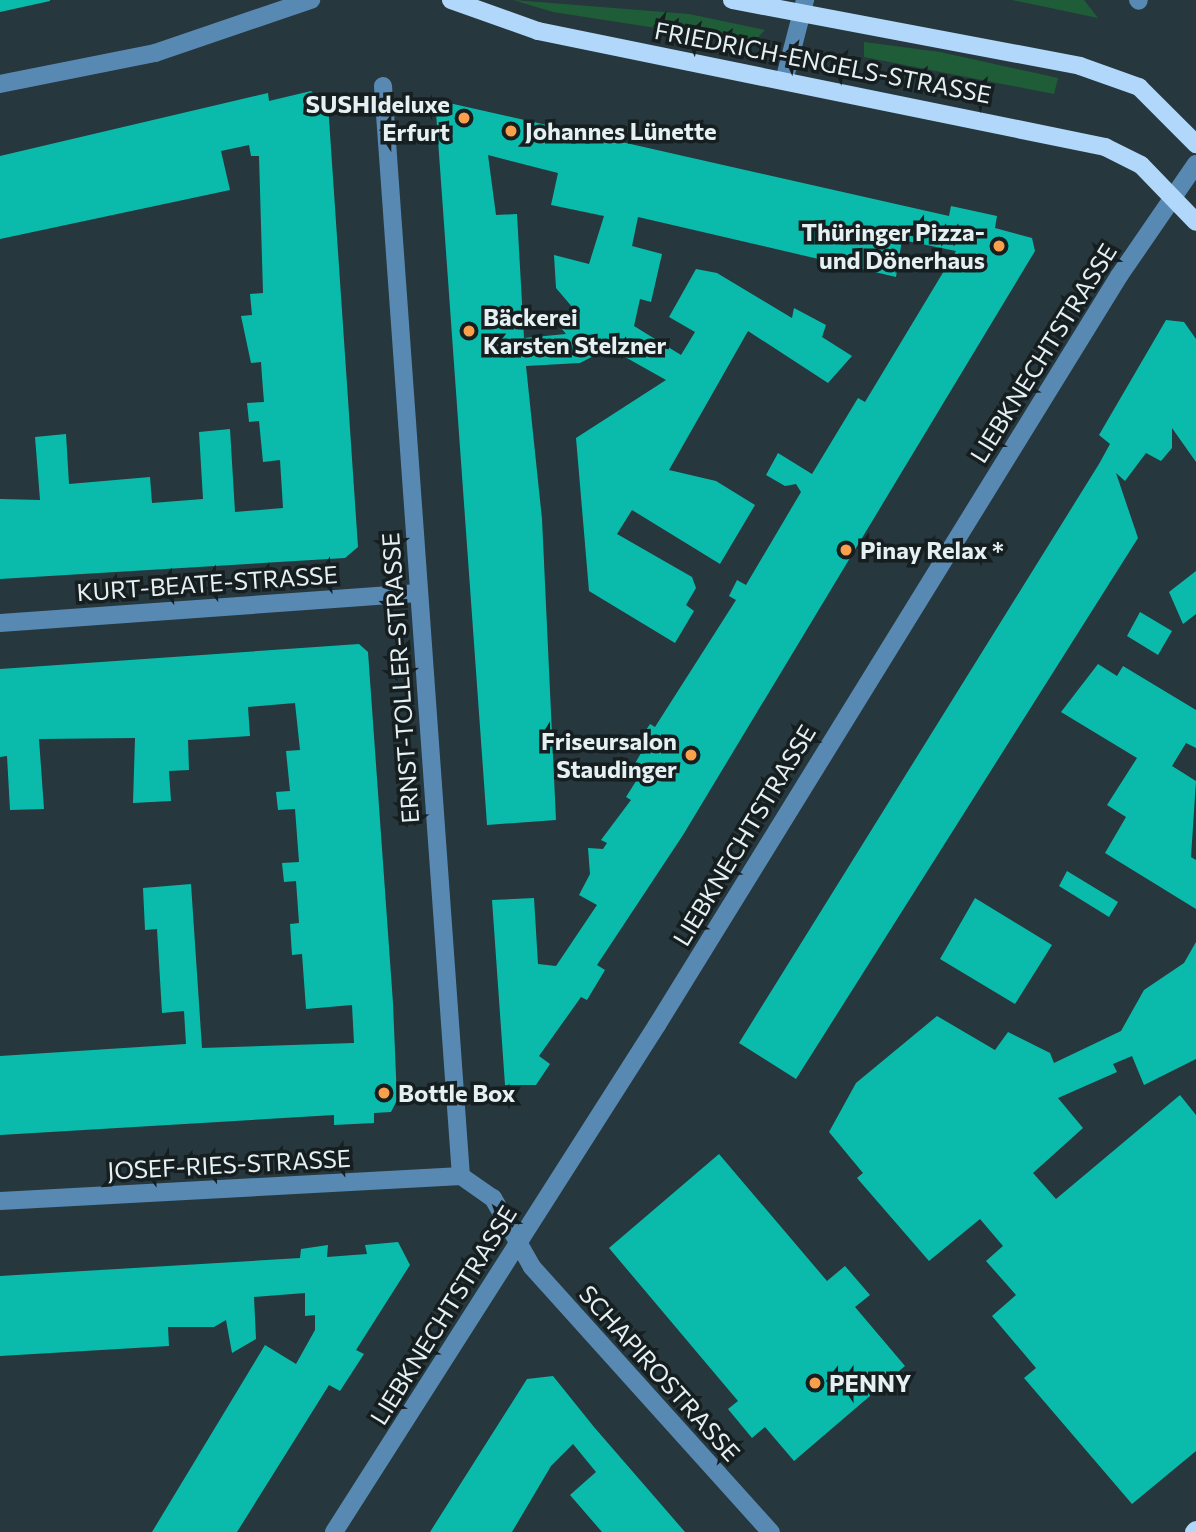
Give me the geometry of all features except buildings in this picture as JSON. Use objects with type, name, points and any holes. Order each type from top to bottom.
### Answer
[{"type":"main road","name":"FRIEDRICH-ENGELS-STRASSE","points":[[451,0],[538,31],[785,77],[1105,147],[1141,165],[1174,193],[1196,222]]},
{"type":"main road","name":"FRIEDRICH-ENGELS-STRASSE","points":[[732,0],[803,6],[1111,76],[1139,88],[1196,144]]},
{"type":"street","points":[[0,84],[155,53],[311,0]]},
{"type":"street","points":[[785,77],[803,6]]},
{"type":"street","name":"ERNST-TOLLER-STRASSE","points":[[383,86],[461,1176]]},
{"type":"street","name":"LIEBKNECHTSTRASSE","points":[[334,1532],[1174,193],[1196,164]]},
{"type":"street","name":"KURT-BEATE-STRASSE","points":[[0,623],[418,593]]},
{"type":"street","points":[[461,1176],[493,1198],[518,1242]]},
{"type":"street","name":"JOSEF-RIES-STRASSE","points":[[0,1200],[461,1176]]},
{"type":"street","name":"SCHAPIROSTRASSE","points":[[518,1242],[532,1267],[771,1532]]},
{"type":"green space","points":[[513,0],[689,14],[765,30],[753,43],[553,12]]},
{"type":"green space","points":[[1012,0],[1084,0],[1098,18]]},
{"type":"green space","points":[[864,42],[940,52],[1058,78],[1054,94],[864,57]]},
{"type":"place","name":"SUSHIdeluxe Erfurt","points":[[464,118]]},
{"type":"place","name":"Johannes Lünette","points":[[511,131]]},
{"type":"place","name":"Thüringer Pizza- und Dönerhaus","points":[[999,246]]},
{"type":"place","name":"Bäckerei Karsten Stelzner","points":[[469,331]]},
{"type":"place","name":"Pinay Relax *","points":[[846,550]]},
{"type":"place","name":"Friseursalon Staudinger","points":[[691,755]]},
{"type":"place","name":"Bottle Box","points":[[384,1093]]},
{"type":"place","name":"PENNY","points":[[815,1383]]}]
